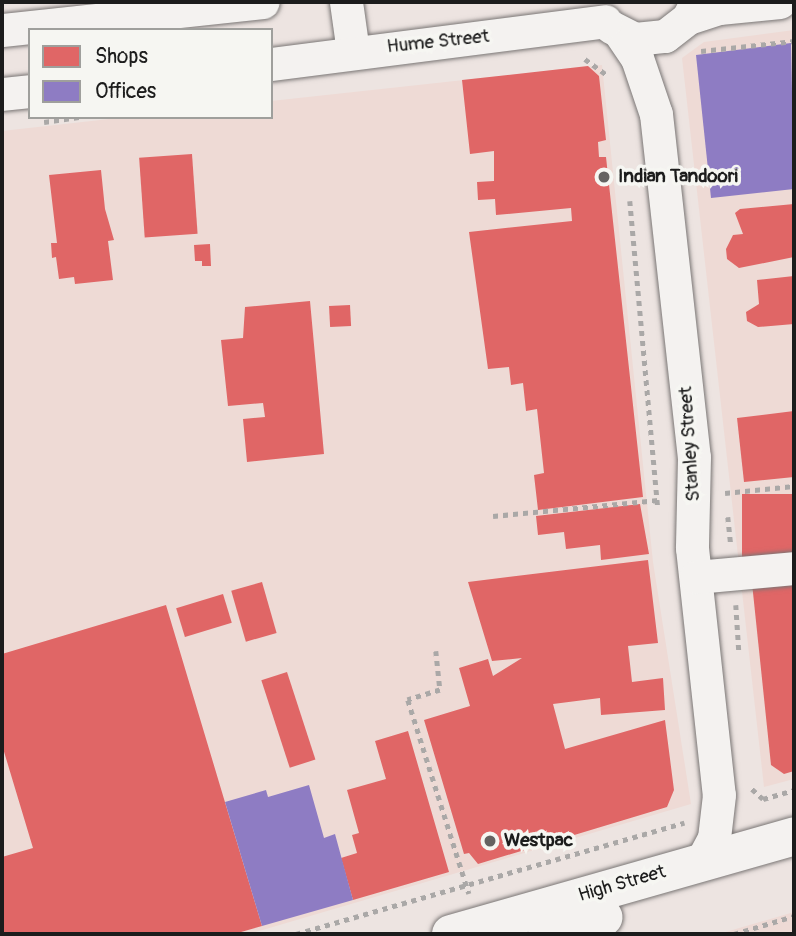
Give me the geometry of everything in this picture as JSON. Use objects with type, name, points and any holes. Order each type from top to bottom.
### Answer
[{"type":"main road","name":"High Street","points":[[465,930],[794,836]]},
{"type":"main road","name":"High Street","points":[[547,934],[794,861]]},
{"type":"street","points":[[2,30],[111,10],[263,2]]},
{"type":"street","points":[[346,2],[352,52]]},
{"type":"street","points":[[692,10],[780,2]]},
{"type":"street","name":"Hume Street","points":[[273,64],[607,19],[635,39],[657,38],[692,10]]},
{"type":"street","name":"Stanley Street","points":[[607,19],[643,73],[656,114],[694,457],[696,577],[719,795],[714,838],[702,861]]},
{"type":"street","points":[[2,94],[28,91]]},
{"type":"street","points":[[696,577],[794,568]]},
{"type":"path","points":[[693,52],[794,41]]},
{"type":"path","points":[[574,60],[589,59],[620,86],[643,73]]},
{"type":"path","points":[[629,196],[658,514]]},
{"type":"path","points":[[494,516],[794,486]]},
{"type":"path","points":[[436,651],[440,690],[408,700],[466,885],[465,930]]},
{"type":"path","points":[[751,782],[753,792],[763,799],[794,790]]},
{"type":"path","points":[[296,934],[686,822],[685,809]]},
{"type":"path","points":[[734,934],[794,916]]},
{"type":"shaded area","points":[[794,30],[794,779],[764,787],[682,58],[704,42]]},
{"type":"shaded area","points":[[602,65],[653,562],[691,804],[249,934],[2,934],[2,131],[109,119],[273,119],[273,101]]},
{"type":"shaded area","points":[[794,912],[794,934],[719,934]]},
{"type":"building: Shops","points":[[588,66],[599,76],[606,140],[598,142],[599,157],[606,157],[643,497],[538,510],[534,475],[544,473],[537,409],[526,411],[523,383],[511,385],[509,367],[488,369],[469,232],[572,221],[571,208],[496,215],[495,199],[478,200],[477,182],[494,181],[494,151],[470,154],[462,80]]},
{"type":"building: Shops","points":[[192,154],[198,234],[145,238],[139,158]]},
{"type":"building: Shops","points":[[101,170],[105,209],[114,240],[108,241],[113,280],[75,284],[74,277],[59,279],[56,257],[52,258],[51,243],[57,243],[49,175]]},
{"type":"building: Shops","points":[[794,204],[794,257],[739,268],[727,259],[726,249],[733,235],[743,234],[735,213],[740,209]]},
{"type":"building: Shops","points":[[210,244],[211,266],[202,266],[202,261],[195,261],[194,245]]},
{"type":"building: Shops","points":[[794,276],[794,324],[758,327],[747,321],[746,312],[759,304],[757,280]]},
{"type":"building: Shops","points":[[310,301],[324,454],[247,462],[243,419],[265,417],[263,403],[228,406],[221,340],[243,338],[245,307]]},
{"type":"building: Shops","points":[[350,305],[351,326],[330,327],[329,306]]},
{"type":"building: Shops","points":[[794,411],[794,477],[744,482],[737,418]]},
{"type":"building: Shops","points":[[742,494],[794,494],[794,558],[742,558]]},
{"type":"building: Shops","points":[[640,504],[649,554],[601,560],[600,545],[566,549],[564,532],[538,535],[536,516]]},
{"type":"building: Shops","points":[[648,560],[658,643],[628,646],[632,682],[663,678],[665,710],[601,715],[600,698],[553,704],[565,749],[665,720],[674,790],[667,807],[478,864],[469,853],[464,854],[424,720],[470,706],[459,668],[488,659],[493,676],[522,658],[492,661],[468,582]]},
{"type":"building: Shops","points":[[794,578],[794,771],[784,774],[771,765],[752,583]]},
{"type":"building: Shops","points":[[262,582],[277,633],[246,642],[231,591]]},
{"type":"building: Shops","points":[[223,594],[232,623],[185,637],[176,608]]},
{"type":"building: Shops","points":[[166,605],[262,926],[234,934],[2,934],[2,857],[33,848],[2,745],[2,654]]},
{"type":"building: Shops","points":[[287,672],[315,759],[290,768],[261,680]]},
{"type":"building: Shops","points":[[408,731],[449,872],[353,900],[341,858],[357,853],[352,835],[359,833],[347,790],[386,779],[375,741]]},
{"type":"building: Offices","points":[[791,43],[794,189],[711,198],[696,55]]},
{"type":"building: Offices","points":[[309,785],[324,838],[335,834],[353,900],[262,926],[225,802],[266,790],[268,797]]},
{"type":"place","name":"Indian Tandoori","points":[[604,177]]},
{"type":"place","name":"Westpac","points":[[490,841]]}]
